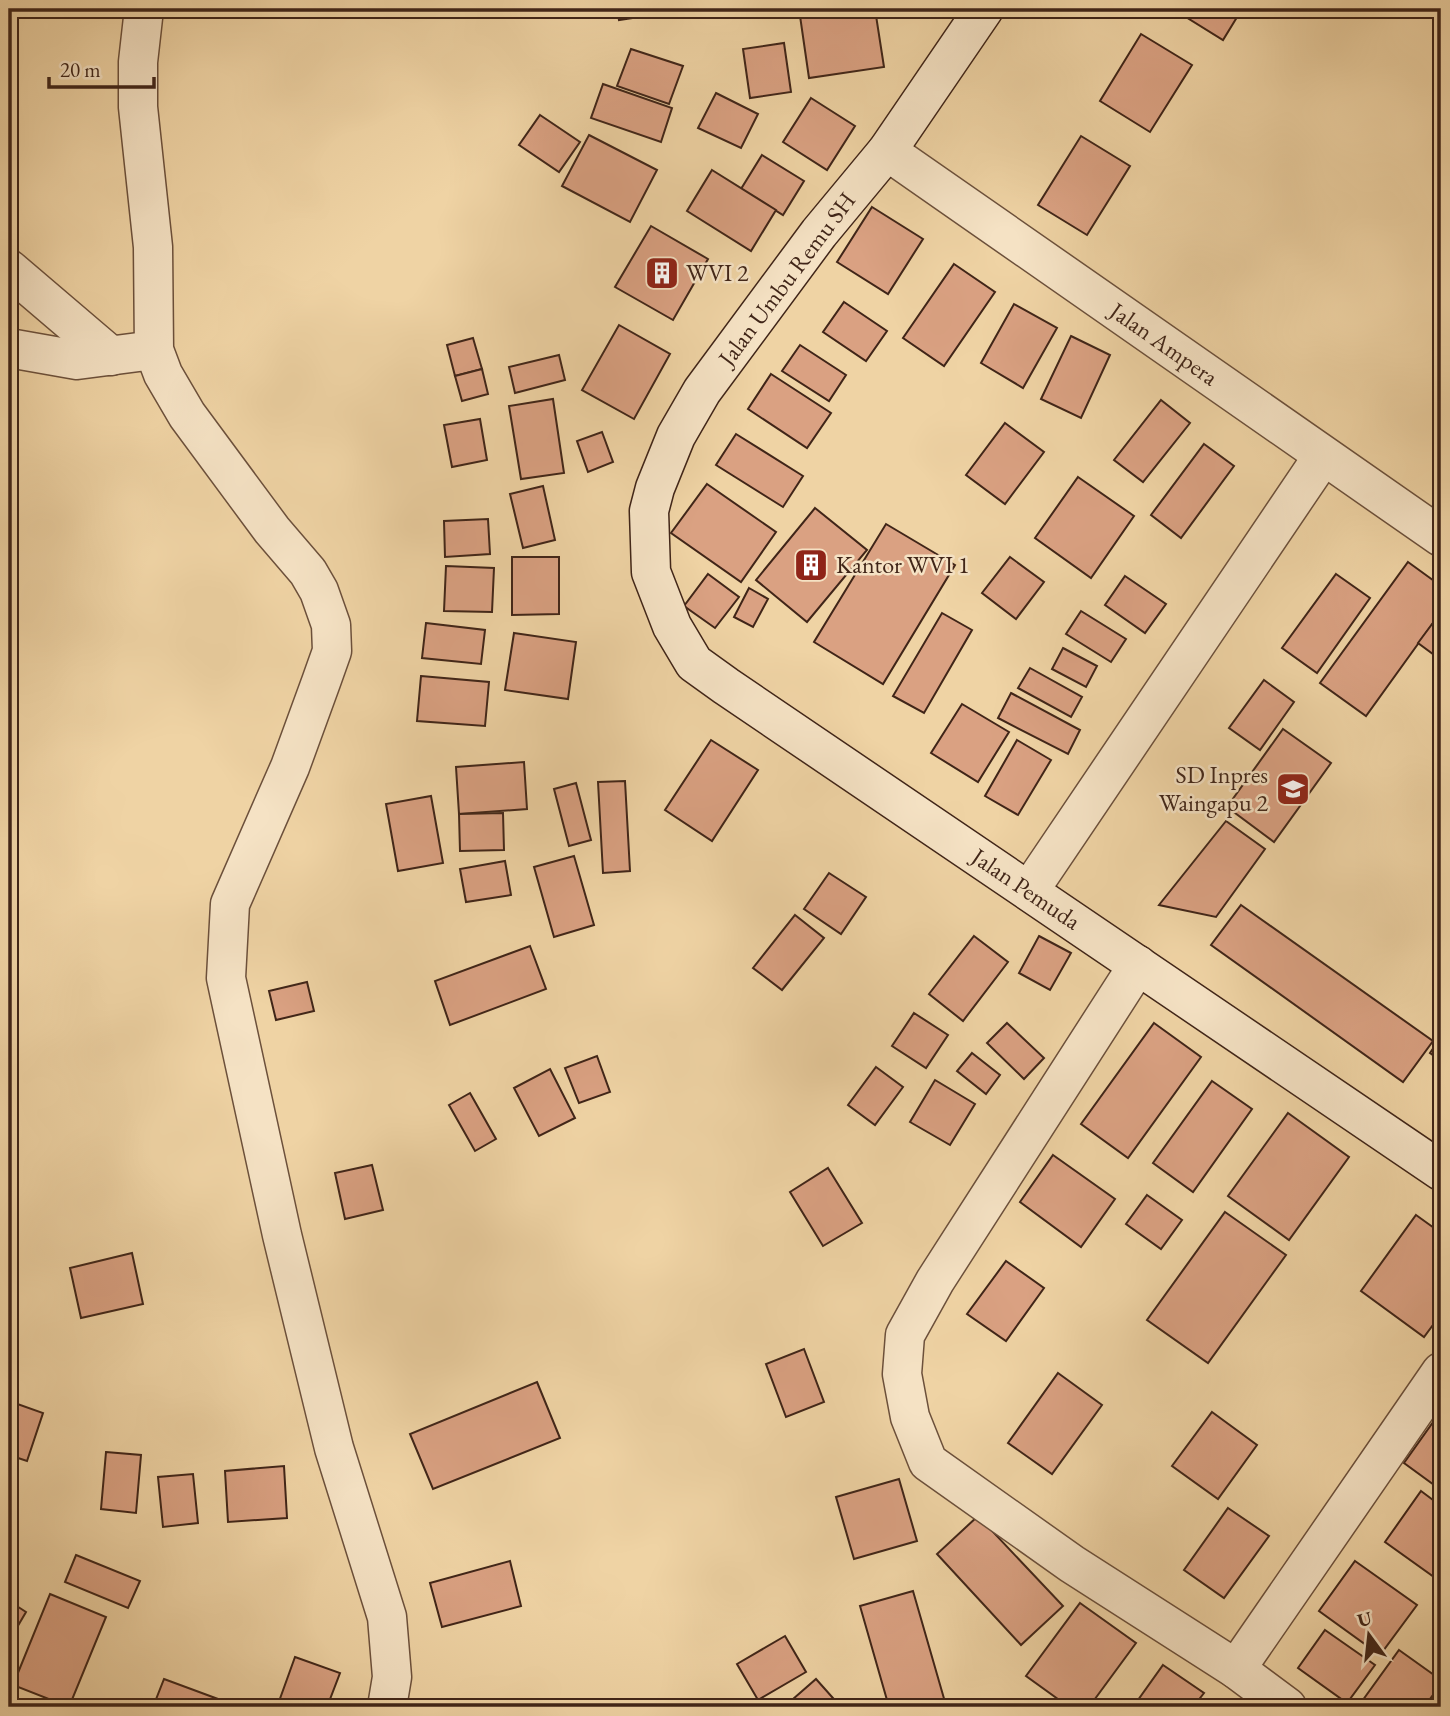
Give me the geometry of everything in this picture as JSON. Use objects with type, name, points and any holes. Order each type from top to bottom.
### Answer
[{"type":"street","points":[[144,9],[138,62],[138,107],[153,247],[155,350],[163,373],[187,415],[272,530],[308,572],[319,591],[331,625],[332,651],[317,694],[290,766],[230,904],[226,978],[282,1235],[334,1448],[387,1618],[392,1678],[387,1707]]},
{"type":"street","name":"Jalan Umbu Remu SH","points":[[651,572],[649,511],[655,488],[677,436],[702,391],[819,233],[887,151],[984,9]]},
{"type":"street","name":"Jalan Ampera","points":[[887,151],[1441,537]]},
{"type":"street","points":[[9,269],[111,356]]},
{"type":"street","points":[[9,348],[77,360],[155,350]]},
{"type":"street","points":[[1029,891],[1323,456]]},
{"type":"street","name":"Jalan Pemuda","points":[[651,572],[672,626],[694,663],[1441,1171]]},
{"type":"street","points":[[1138,965],[935,1281],[905,1335],[902,1374],[910,1417],[928,1462],[1072,1564],[1236,1669],[1287,1707]]},
{"type":"street","points":[[1236,1669],[1441,1372]]},
{"type":"building","points":[[617,9],[683,9],[684,10],[619,20]]},
{"type":"building","points":[[799,9],[875,9],[884,67],[809,78]]},
{"type":"building","points":[[1173,9],[1242,9],[1223,40]]},
{"type":"building","points":[[1141,34],[1192,65],[1150,132],[1100,101]]},
{"type":"building","points":[[784,43],[791,92],[750,98],[743,49]]},
{"type":"building","points":[[631,49],[683,66],[669,104],[617,86]]},
{"type":"building","points":[[603,84],[672,108],[661,142],[591,118]]},
{"type":"building","points":[[716,93],[758,114],[741,148],[698,128]]},
{"type":"building","points":[[811,98],[855,126],[827,170],[783,142]]},
{"type":"building","points":[[540,115],[580,142],[559,172],[519,145]]},
{"type":"building","points":[[589,135],[657,170],[630,222],[562,186]]},
{"type":"building","points":[[1081,136],[1130,166],[1087,235],[1038,205]]},
{"type":"building","points":[[762,155],[804,181],[783,215],[741,189]]},
{"type":"building","points":[[712,170],[776,210],[751,251],[687,211]]},
{"type":"building","points":[[872,207],[923,239],[888,294],[837,262]]},
{"type":"building","name":"WVI 2","points":[[651,226],[708,259],[673,320],[615,287]]},
{"type":"building","points":[[954,264],[995,292],[944,366],[903,338]]},
{"type":"building","points":[[844,302],[887,331],[866,361],[823,332]]},
{"type":"building","points":[[1014,304],[1057,328],[1023,388],[981,363]]},
{"type":"building","points":[[619,325],[670,354],[634,419],[582,390]]},
{"type":"building","points":[[1071,336],[1110,355],[1081,418],[1041,399]]},
{"type":"building","points":[[473,338],[482,369],[455,376],[447,345]]},
{"type":"building","points":[[800,345],[846,375],[829,401],[782,371]]},
{"type":"building","points":[[559,355],[565,380],[515,393],[509,367]]},
{"type":"building","points":[[482,369],[488,394],[462,401],[455,376]]},
{"type":"building","points":[[771,374],[831,413],[807,448],[748,409]]},
{"type":"building","points":[[553,399],[564,473],[521,479],[509,406]]},
{"type":"building","points":[[1161,400],[1190,423],[1143,482],[1114,460]]},
{"type":"building","points":[[480,419],[487,460],[452,467],[444,425]]},
{"type":"building","points":[[1005,423],[1044,452],[1005,504],[966,475]]},
{"type":"building","points":[[602,432],[613,462],[588,472],[577,441]]},
{"type":"building","points":[[736,434],[803,476],[783,507],[716,465]]},
{"type":"building","points":[[1204,444],[1234,466],[1181,538],[1151,515]]},
{"type":"building","points":[[1078,477],[1134,516],[1091,578],[1035,538]]},
{"type":"building","points":[[707,484],[776,532],[741,582],[671,533]]},
{"type":"building","points":[[543,486],[555,540],[523,548],[510,494]]},
{"type":"building","name":"Kantor WVI 1","points":[[815,508],[867,550],[807,622],[756,580]]},
{"type":"building","points":[[488,519],[490,554],[445,557],[444,521]]},
{"type":"building","points":[[886,524],[955,565],[883,684],[814,642]]},
{"type":"building","points":[[512,557],[559,557],[559,614],[512,615]]},
{"type":"building","points":[[1010,557],[1044,582],[1016,619],[982,593]]},
{"type":"building","points":[[1408,562],[1441,586],[1441,612],[1366,716],[1320,683]]},
{"type":"building","points":[[446,566],[494,568],[492,612],[444,611]]},
{"type":"building","points":[[708,574],[739,597],[715,628],[684,606]]},
{"type":"building","points":[[1336,574],[1370,598],[1317,673],[1282,648]]},
{"type":"building","points":[[1125,576],[1166,604],[1145,633],[1105,605]]},
{"type":"building","points":[[749,588],[768,599],[753,627],[734,617]]},
{"type":"building","points":[[1081,611],[1126,639],[1111,662],[1066,634]]},
{"type":"building","points":[[1441,612],[1441,660],[1418,643]]},
{"type":"building","points":[[942,613],[972,630],[924,713],[893,696]]},
{"type":"building","points":[[426,623],[485,630],[481,664],[422,658]]},
{"type":"building","points":[[514,633],[576,642],[568,699],[505,690]]},
{"type":"building","points":[[1063,648],[1097,666],[1086,687],[1052,669]]},
{"type":"building","points":[[1030,668],[1082,697],[1071,717],[1018,688]]},
{"type":"building","points":[[421,676],[489,682],[485,726],[417,721]]},
{"type":"building","points":[[1264,680],[1294,702],[1260,750],[1229,728]]},
{"type":"building","points":[[1011,693],[1080,730],[1068,754],[998,718]]},
{"type":"building","points":[[962,704],[1009,732],[978,782],[931,753]]},
{"type":"building","points":[[1283,729],[1331,763],[1274,842],[1227,807]]},
{"type":"building","points":[[711,740],[758,770],[712,841],[665,810]]},
{"type":"building","points":[[1017,740],[1051,760],[1018,815],[985,796]]},
{"type":"building","points":[[524,762],[527,809],[459,814],[456,767]]},
{"type":"building","points":[[625,781],[630,871],[603,873],[598,782]]},
{"type":"building","points":[[576,783],[591,840],[569,846],[554,789]]},
{"type":"building","points":[[431,796],[443,863],[398,871],[386,804]]},
{"type":"building","points":[[503,813],[504,850],[460,851],[459,814]]},
{"type":"building","points":[[1226,821],[1265,849],[1216,917],[1159,905]]},
{"type":"building","points":[[574,856],[594,925],[554,937],[534,867]]},
{"type":"building","points":[[505,861],[511,895],[466,902],[460,869]]},
{"type":"building","points":[[829,873],[866,897],[841,934],[804,909]]},
{"type":"building","points":[[1241,905],[1433,1041],[1403,1082],[1211,945]]},
{"type":"building","points":[[795,915],[824,938],[782,990],[753,968]]},
{"type":"building","points":[[974,936],[1008,962],[963,1021],[929,994]]},
{"type":"building","points":[[1039,936],[1071,953],[1050,990],[1019,973]]},
{"type":"building","points":[[530,946],[546,989],[450,1025],[435,981]]},
{"type":"building","points":[[307,982],[314,1011],[276,1020],[269,991]]},
{"type":"building","points":[[914,1013],[948,1035],[926,1068],[892,1046]]},
{"type":"building","points":[[1007,1023],[1044,1058],[1024,1079],[987,1043]]},
{"type":"building","points":[[1154,1023],[1201,1057],[1128,1158],[1081,1124]]},
{"type":"building","points":[[1441,1037],[1441,1061],[1430,1053]]},
{"type":"building","points":[[972,1053],[1000,1075],[986,1094],[957,1071]]},
{"type":"building","points":[[597,1056],[610,1092],[579,1103],[565,1068]]},
{"type":"building","points":[[876,1067],[903,1087],[875,1125],[848,1105]]},
{"type":"building","points":[[550,1069],[575,1118],[539,1136],[514,1088]]},
{"type":"building","points":[[935,1080],[975,1104],[950,1145],[910,1122]]},
{"type":"building","points":[[1212,1081],[1252,1109],[1193,1192],[1153,1163]]},
{"type":"building","points":[[470,1093],[496,1139],[475,1151],[449,1105]]},
{"type":"building","points":[[1288,1113],[1349,1157],[1289,1240],[1228,1196]]},
{"type":"building","points":[[1053,1155],[1115,1199],[1081,1247],[1020,1202]]},
{"type":"building","points":[[372,1165],[383,1210],[345,1219],[335,1173]]},
{"type":"building","points":[[828,1168],[862,1223],[823,1246],[790,1192]]},
{"type":"building","points":[[1147,1195],[1182,1220],[1161,1249],[1126,1224]]},
{"type":"building","points":[[1225,1212],[1286,1255],[1208,1363],[1147,1320]]},
{"type":"building","points":[[1416,1215],[1441,1233],[1441,1314],[1424,1337],[1361,1291]]},
{"type":"building","points":[[132,1253],[143,1304],[81,1318],[70,1268]]},
{"type":"building","points":[[1006,1261],[1044,1288],[1006,1341],[967,1314]]},
{"type":"building","points":[[804,1349],[824,1402],[786,1417],[766,1364]]},
{"type":"building","points":[[1058,1373],[1102,1405],[1052,1474],[1008,1443]]},
{"type":"building","points":[[537,1382],[560,1438],[433,1489],[410,1434]]},
{"type":"building","points":[[9,1401],[43,1413],[27,1461],[9,1455]]},
{"type":"building","points":[[1441,1411],[1441,1490],[1404,1463]]},
{"type":"building","points":[[1212,1412],[1257,1445],[1218,1499],[1172,1466]]},
{"type":"building","points":[[106,1452],[141,1455],[136,1513],[101,1509]]},
{"type":"building","points":[[284,1466],[287,1518],[228,1522],[225,1471]]},
{"type":"building","points":[[193,1474],[198,1523],[163,1527],[158,1477]]},
{"type":"building","points":[[899,1479],[917,1541],[854,1559],[836,1497]]},
{"type":"building","points":[[1421,1491],[1441,1506],[1441,1582],[1385,1542]]},
{"type":"building","points":[[1228,1508],[1269,1536],[1224,1598],[1184,1570]]},
{"type":"building","points":[[978,1516],[1063,1606],[1021,1645],[937,1554]]},
{"type":"building","points":[[76,1555],[140,1581],[128,1608],[65,1582]]},
{"type":"building","points":[[510,1561],[521,1606],[442,1627],[430,1583]]},
{"type":"building","points":[[1355,1561],[1417,1605],[1380,1655],[1319,1611]]},
{"type":"building","points":[[913,1591],[945,1702],[926,1707],[889,1707],[860,1606]]},
{"type":"building","points":[[50,1594],[106,1617],[69,1707],[13,1685]]},
{"type":"building","points":[[9,1601],[26,1612],[9,1641]]},
{"type":"building","points":[[1080,1603],[1136,1643],[1089,1707],[1069,1707],[1026,1676]]},
{"type":"building","points":[[1441,1629],[1441,1643],[1434,1639]]},
{"type":"building","points":[[1325,1630],[1375,1665],[1347,1703],[1298,1668]]},
{"type":"building","points":[[785,1636],[806,1672],[758,1700],[737,1664]]},
{"type":"building","points":[[1399,1650],[1441,1680],[1441,1684],[1424,1707],[1364,1707],[1360,1704]]},
{"type":"building","points":[[295,1657],[340,1673],[327,1707],[277,1707]]},
{"type":"building","points":[[1163,1665],[1204,1693],[1193,1707],[1133,1707]]},
{"type":"building","points":[[164,1679],[237,1706],[237,1707],[153,1707]]},
{"type":"building","points":[[816,1679],[841,1707],[785,1706]]},
{"type":"place","name":"WVI 2","points":[[662,273]]},
{"type":"place","name":"Kantor WVI 1","points":[[811,565]]},
{"type":"place","name":"SD Inpres Waingapu 2","points":[[1293,789]]}]
